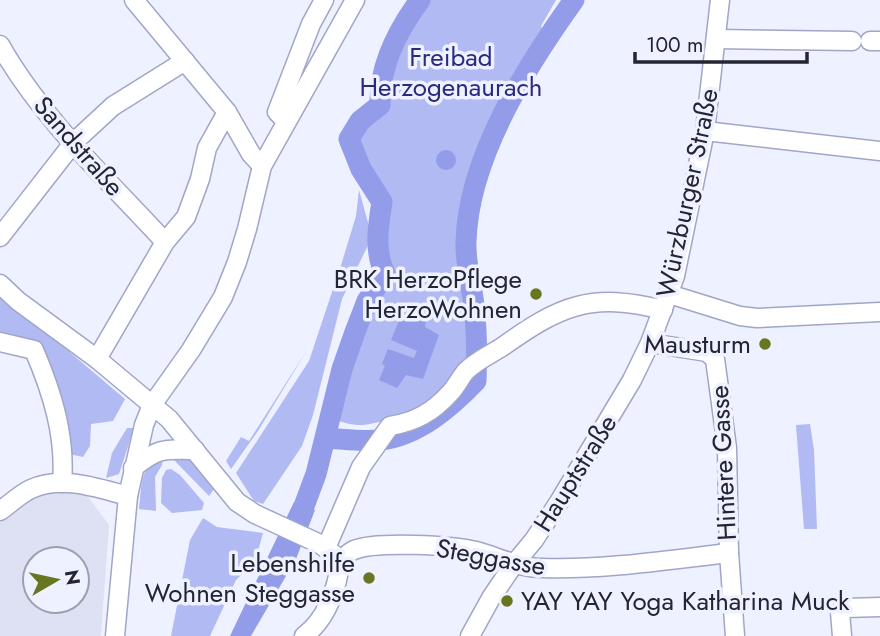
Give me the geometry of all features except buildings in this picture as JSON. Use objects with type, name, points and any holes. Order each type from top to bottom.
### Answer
[{"type":"street","points":[[134,0],[227,112],[251,154],[262,166]]},
{"type":"street","points":[[286,121],[277,112],[311,24],[324,0]]},
{"type":"street","points":[[115,636],[128,496],[144,425],[152,405],[223,297],[237,262],[262,166],[355,0]]},
{"type":"street","name":"Würzburger Straße","points":[[632,380],[666,302],[705,131],[720,0]]},
{"type":"street","points":[[716,39],[852,41]]},
{"type":"street","name":"Sandstraße","points":[[0,46],[16,72],[74,142],[165,242]]},
{"type":"street","points":[[0,237],[74,142],[113,106],[186,61]]},
{"type":"street","points":[[96,359],[165,242],[186,217],[200,179],[207,148],[227,112]]},
{"type":"street","points":[[705,131],[880,151]]},
{"type":"street","points":[[0,284],[169,419],[237,502],[255,514],[323,546],[341,560],[332,601],[312,630],[304,636]]},
{"type":"street","points":[[323,546],[360,467],[390,426],[409,423],[430,412],[451,393],[468,370],[569,307],[590,302],[666,302],[757,318],[880,312]]},
{"type":"street","points":[[0,342],[34,349],[51,390],[58,419],[62,483]]},
{"type":"street","name":"Hintere Gasse","points":[[650,343],[707,352],[715,359],[727,448],[729,553],[735,636]]},
{"type":"street","name":"Hauptstraße","points":[[470,636],[491,598],[552,512],[632,380]]},
{"type":"street","points":[[133,468],[151,453],[167,449],[195,450]]},
{"type":"street","points":[[0,511],[30,489],[48,484],[80,483],[128,496]]},
{"type":"street","name":"Steggasse","points":[[341,560],[354,550],[414,545],[450,546],[538,568],[568,568],[729,553]]},
{"type":"street","points":[[842,636],[840,612],[845,608],[880,607]]},
{"type":"shaded area","points":[[446,150],[453,153],[456,160],[453,167],[446,170],[439,167],[436,160],[439,153]]},
{"type":"shaded area","points":[[409,304],[428,309],[425,327],[439,335],[423,379],[406,375],[397,388],[379,380],[388,349],[414,358],[417,351],[391,340]]},
{"type":"shaded area","points":[[39,491],[86,494],[109,525],[101,636],[0,636],[0,517]]},
{"type":"shaded area","points":[[294,502],[315,510],[296,559],[251,636],[230,636]]},
{"type":"green space","name":"Freibad Herzogenaurach","points":[[420,0],[556,0],[541,26],[547,38],[507,105],[473,189],[466,243],[477,349],[426,407],[385,421],[365,425],[352,424],[331,419],[358,326],[385,274],[379,247],[382,202],[361,169],[349,139],[360,121],[380,105],[386,63],[404,24]]},
{"type":"green space","points":[[359,190],[372,237],[342,299],[313,415],[302,446],[263,504],[254,501],[236,473],[309,361],[356,216]]},
{"type":"green space","points":[[0,293],[125,399],[113,421],[91,424],[90,446],[83,457],[60,452],[34,350],[0,342]]},
{"type":"green space","points":[[307,350],[258,431],[231,469],[226,461],[241,437],[249,441]]},
{"type":"green space","points":[[810,424],[814,450],[817,529],[804,529],[796,425]]},
{"type":"green space","points":[[127,428],[134,428],[119,474],[106,478],[112,453]]},
{"type":"green space","points":[[163,454],[162,465],[155,477],[156,511],[139,509],[143,477],[155,459]]},
{"type":"green space","points":[[177,455],[188,456],[214,489],[209,496],[174,460]]},
{"type":"green space","points":[[171,469],[180,475],[204,503],[202,510],[172,513],[161,503],[162,478],[166,470]]},
{"type":"green space","points":[[203,518],[217,527],[263,533],[255,562],[236,580],[210,636],[171,636],[190,540]]},
{"type":"waterway","points":[[294,533],[316,474],[342,369],[367,301],[385,274],[378,247],[382,202],[361,169],[349,139],[360,121],[380,105],[386,63],[404,24],[420,0]]},
{"type":"waterway","points":[[326,438],[373,441],[408,433],[445,410],[476,381],[476,325],[466,242],[469,210],[477,178],[488,146],[519,84],[574,0]]},
{"type":"place","name":"BRK HerzoPflege HerzoWohnen","points":[[536,294]]},
{"type":"place","name":"Mausturm","points":[[765,344]]},
{"type":"place","name":"Lebenshilfe Wohnen Steggasse","points":[[369,578]]},
{"type":"place","name":"YAY YAY Yoga Katharina Muck","points":[[507,601]]}]
